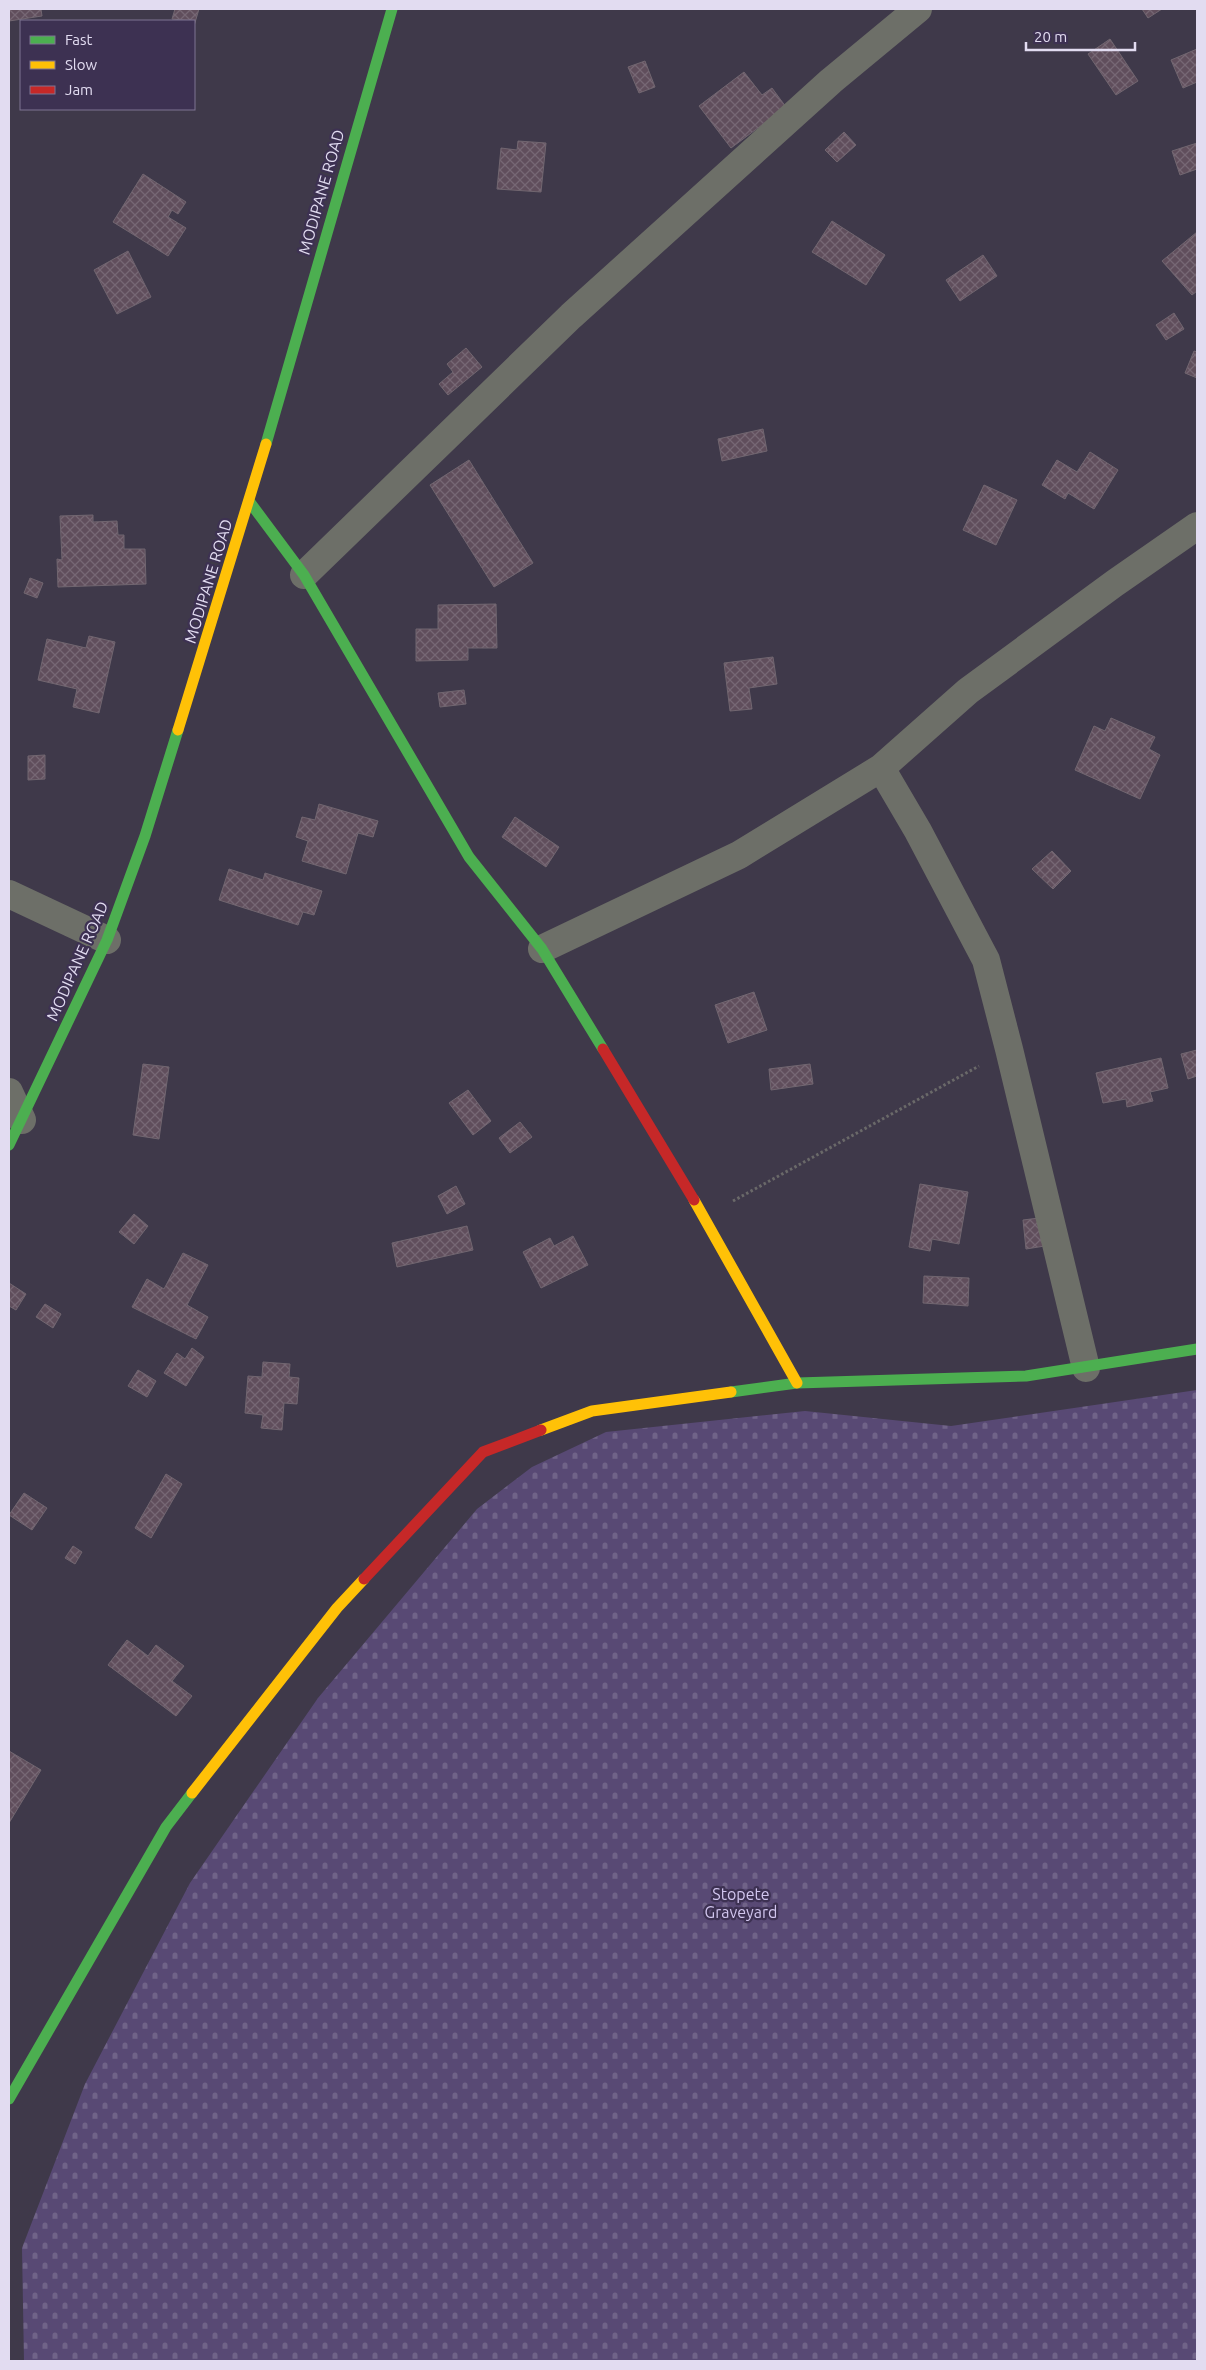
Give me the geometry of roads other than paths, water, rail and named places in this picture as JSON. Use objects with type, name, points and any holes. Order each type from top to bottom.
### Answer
[{"type":"street","name":"MODIPANE ROAD","points":[[9,1145],[107,940],[145,836],[249,501],[392,9]]},
{"type":"street","points":[[304,575],[571,316],[824,87],[918,9]]},
{"type":"street","points":[[249,501],[304,575],[469,857],[542,949],[704,1218],[797,1383]]},
{"type":"street","points":[[542,949],[739,855],[881,768],[968,691],[1115,583],[1197,526]]},
{"type":"street","points":[[881,768],[986,960],[1010,1049],[1086,1368]]},
{"type":"street","points":[[9,894],[107,940]]},
{"type":"street","points":[[9,1092],[22,1120]]},
{"type":"street","points":[[9,2099],[166,1827],[337,1608],[482,1452],[592,1411],[797,1383],[1026,1376],[1086,1368],[1197,1348]]},
{"type":"park label","name":"Stopete Graveyard","points":[[741,1903]]}]
